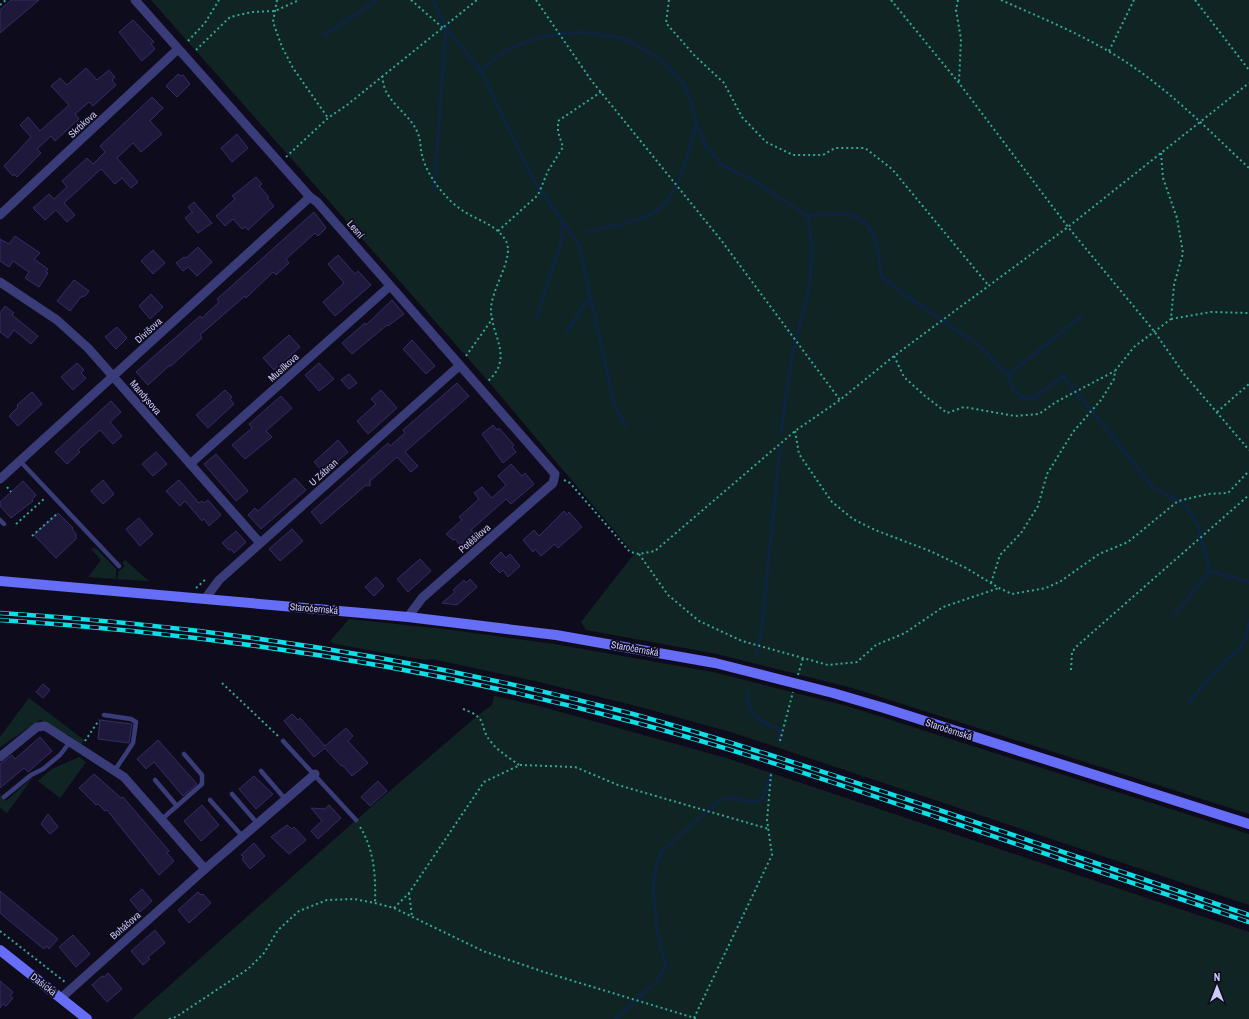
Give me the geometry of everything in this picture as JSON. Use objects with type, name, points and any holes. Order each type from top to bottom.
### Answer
[{"type":"main road","name":"Staročernská","points":[[0,581],[408,617],[556,635],[621,645],[715,663],[884,708],[1249,824]]},
{"type":"main road","name":"Dašická","points":[[0,950],[87,1019]]},
{"type":"street","name":"Lesní","points":[[135,0],[279,163],[310,197],[317,202],[553,471],[556,477]]},
{"type":"street","name":"Skrbkova","points":[[0,214],[178,49]]},
{"type":"street","name":"Divišova","points":[[3,482],[20,461],[310,197]]},
{"type":"street","name":"Mandysova","points":[[0,282],[57,320],[74,334],[114,376],[260,543]]},
{"type":"street","name":"Musílkova","points":[[190,464],[390,286]]},
{"type":"street","name":"U Zábran","points":[[205,599],[219,580],[460,366]]},
{"type":"street","name":"Potěšilova","points":[[408,617],[422,598],[553,483],[556,477]]},
{"type":"street","points":[[0,757],[33,730],[41,726],[45,726],[115,770],[129,782],[205,869]]},
{"type":"street","name":"Boháčova","points":[[61,998],[71,987],[315,774]]},
{"type":"lane","points":[[20,461],[119,566]]},
{"type":"lane","points":[[0,520],[4,524]]},
{"type":"lane","points":[[104,715],[131,719],[136,722],[133,743],[115,770]]},
{"type":"lane","points":[[283,741],[356,820]]},
{"type":"lane","points":[[4,797],[31,775],[43,769],[60,754],[70,742]]},
{"type":"lane","points":[[162,819],[200,787],[203,781],[202,775],[184,754]]},
{"type":"lane","points":[[261,771],[286,800]]},
{"type":"lane","points":[[155,780],[177,806]]},
{"type":"lane","points":[[232,794],[258,824]]},
{"type":"lane","points":[[210,800],[243,837]]},
{"type":"path","points":[[0,5],[6,0]]},
{"type":"path","points":[[188,41],[206,23],[219,0]]},
{"type":"path","points":[[277,0],[273,22],[282,47],[293,68],[328,118]]},
{"type":"path","points":[[196,50],[230,17],[252,12],[275,11],[299,0]]},
{"type":"path","points":[[411,0],[443,28]]},
{"type":"path","points":[[279,163],[328,118],[347,105],[477,0]]},
{"type":"path","points":[[536,0],[601,92],[721,240],[840,400]]},
{"type":"path","points":[[669,0],[666,23],[724,84],[742,117],[766,142],[793,155],[824,155],[835,148],[865,148],[892,169],[989,286]]},
{"type":"path","points":[[891,0],[959,83],[1068,227],[1154,331],[1184,374],[1249,450]]},
{"type":"path","points":[[958,0],[956,10],[961,39],[959,83]]},
{"type":"path","points":[[1001,0],[1052,22],[1109,52],[1150,80],[1201,122],[1249,168]]},
{"type":"path","points":[[1109,52],[1134,0]]},
{"type":"path","points":[[1195,0],[1249,70]]},
{"type":"path","points":[[382,76],[386,93],[409,118],[419,134],[422,156],[431,177],[445,195],[464,211],[498,231],[507,243],[507,257],[501,278],[493,292],[491,311],[500,347],[500,366],[496,374],[488,381]]},
{"type":"path","points":[[556,477],[570,483],[630,552],[639,554],[655,551],[795,431],[840,400],[894,356],[1068,227],[1249,83]]},
{"type":"path","points":[[498,231],[538,195],[548,171],[563,147],[558,132],[558,121],[601,92]]},
{"type":"path","points":[[1161,153],[1163,178],[1177,218],[1183,253],[1174,286],[1171,319]]},
{"type":"path","points":[[894,356],[904,377],[947,413],[964,407],[1016,416],[1039,414],[1056,402],[1115,371],[1134,347],[1171,319],[1211,312],[1249,313]]},
{"type":"path","points":[[466,356],[493,318]]},
{"type":"path","points":[[991,583],[1000,555],[1021,533],[1038,506],[1047,474],[1073,432],[1101,400],[1114,380],[1115,371]]},
{"type":"path","points":[[1217,412],[1249,384]]},
{"type":"path","points":[[795,431],[798,454],[832,502],[853,519],[875,530],[930,551],[966,568],[998,588],[1012,594],[1046,588],[1060,582],[1099,554],[1128,542],[1178,501],[1208,494],[1228,493],[1249,471]]},
{"type":"path","points":[[3,482],[11,492]]},
{"type":"path","points":[[16,524],[50,493]]},
{"type":"path","points":[[1071,670],[1072,652],[1077,646],[1249,495]]},
{"type":"path","points":[[31,503],[35,507]]},
{"type":"path","points":[[32,536],[57,513],[61,516]]},
{"type":"path","points":[[639,554],[668,595],[699,621],[742,641],[828,665],[857,662],[876,645],[905,633],[943,607],[998,588]]},
{"type":"path","points":[[780,741],[803,658]]},
{"type":"path","points":[[222,683],[283,741]]},
{"type":"path","points":[[463,709],[476,714],[480,718],[491,742],[520,765]]},
{"type":"path","points":[[80,749],[104,715]]},
{"type":"path","points":[[394,908],[409,893],[484,782],[520,765],[576,767],[618,785],[769,829]]},
{"type":"path","points":[[694,1018],[772,855],[768,820],[771,774]]},
{"type":"path","points":[[356,820],[369,841],[376,882],[376,903]]},
{"type":"path","points":[[409,893],[412,917]]},
{"type":"path","points":[[169,1019],[176,1017],[248,969],[264,953],[278,930],[299,911],[327,900],[354,899],[394,908],[483,951],[547,973],[698,1019]]},
{"type":"path","points":[[0,931],[71,987]]},
{"type":"green space","points":[[151,0],[1249,0],[1249,814],[852,688],[717,654],[586,630],[581,622],[634,554],[488,381]]},
{"type":"green space","points":[[91,549],[97,549],[116,569],[116,579],[88,577],[101,560]]},
{"type":"green space","points":[[125,560],[149,581],[117,579],[119,571],[125,566],[122,563]]},
{"type":"green space","points":[[349,619],[452,630],[554,644],[713,672],[847,706],[1249,834],[1249,905],[734,733],[644,708],[535,681],[432,659],[425,660],[335,644],[330,641]]},
{"type":"green space","points":[[494,696],[539,706],[726,758],[1249,932],[1249,1019],[132,1019],[356,820],[492,705]]},
{"type":"green space","points":[[29,698],[84,740],[80,747],[70,736],[40,720],[0,747],[0,737]]},
{"type":"green space","points":[[79,757],[86,762],[60,798],[38,781],[52,769]]},
{"type":"green space","points":[[33,777],[7,813],[0,808],[0,794],[6,801]]},
{"type":"building","points":[[11,0],[39,0],[0,33],[0,10]]},
{"type":"building","points":[[133,20],[154,42],[151,44],[155,49],[142,61],[119,32]]},
{"type":"building","points":[[86,68],[97,80],[109,70],[115,77],[112,80],[116,85],[93,106],[89,102],[75,114],[79,119],[55,141],[51,136],[37,149],[41,153],[17,177],[14,174],[13,176],[4,166],[31,137],[20,125],[28,117],[40,131],[69,105],[51,86],[60,78],[67,85]]},
{"type":"building","points":[[178,74],[181,76],[183,75],[190,84],[177,97],[166,86]]},
{"type":"building","points":[[152,97],[163,108],[150,121],[162,134],[141,152],[133,143],[117,158],[138,182],[131,188],[122,178],[115,184],[101,169],[64,203],[75,215],[67,222],[56,210],[45,220],[33,208],[49,194],[54,199],[67,187],[62,181],[87,158],[93,164],[105,152],[100,146]]},
{"type":"building","points":[[237,134],[248,148],[232,162],[221,148]]},
{"type":"building","points":[[256,177],[262,184],[259,186],[269,197],[267,198],[274,206],[248,230],[245,227],[242,229],[233,219],[225,226],[216,216],[235,199],[232,196]]},
{"type":"building","points":[[194,202],[212,223],[198,233],[185,218],[192,212],[193,213],[188,207]]},
{"type":"building","points":[[314,212],[326,228],[318,236],[315,233],[286,259],[289,263],[276,275],[273,272],[246,298],[245,296],[200,335],[202,338],[148,385],[136,372],[200,316],[202,318],[219,302],[217,299]]},
{"type":"building","points":[[15,236],[40,253],[34,259],[48,269],[46,272],[48,273],[39,287],[25,278],[29,272],[13,261],[9,267],[0,261],[0,239],[9,244]]},
{"type":"building","points":[[198,247],[212,262],[197,276],[188,267],[183,271],[176,263],[184,257],[186,258]]},
{"type":"building","points":[[153,250],[165,263],[153,274],[141,261]]},
{"type":"building","points":[[338,255],[355,274],[358,271],[371,285],[335,316],[323,302],[344,283],[328,264]]},
{"type":"building","points":[[74,280],[89,291],[85,296],[81,297],[70,311],[57,301]]},
{"type":"building","points":[[151,294],[163,307],[150,319],[139,306]]},
{"type":"building","points":[[392,300],[404,314],[388,326],[387,325],[352,354],[342,343],[365,323],[366,325]]},
{"type":"building","points":[[5,306],[14,313],[12,315],[38,336],[31,344],[14,330],[8,338],[0,332],[0,313]]},
{"type":"building","points":[[117,327],[127,338],[116,349],[105,337]]},
{"type":"building","points":[[289,335],[300,347],[274,370],[263,358]]},
{"type":"building","points":[[412,340],[435,366],[426,374],[403,349]]},
{"type":"building","points":[[77,363],[84,370],[81,373],[86,378],[73,390],[61,377]]},
{"type":"building","points":[[319,363],[334,379],[319,391],[305,375]]},
{"type":"building","points":[[349,374],[357,383],[349,389],[341,380]]},
{"type":"building","points":[[457,383],[469,396],[405,452],[418,466],[411,472],[397,457],[370,481],[370,486],[366,485],[321,524],[311,512],[388,443],[390,446],[405,433],[403,430]]},
{"type":"building","points":[[225,390],[232,397],[230,399],[234,404],[208,428],[196,415]]},
{"type":"building","points":[[381,390],[397,408],[368,434],[357,421],[376,404],[371,399]]},
{"type":"building","points":[[32,392],[42,404],[18,426],[9,416],[18,407],[17,405]]},
{"type":"building","points":[[281,396],[292,408],[266,431],[272,437],[245,459],[232,445],[252,428],[249,424]]},
{"type":"building","points":[[111,401],[121,412],[110,422],[122,436],[113,444],[100,430],[78,450],[80,452],[67,464],[55,452]]},
{"type":"building","points":[[493,425],[497,430],[499,428],[514,445],[512,447],[516,452],[503,463],[482,434]]},
{"type":"building","points":[[338,440],[348,452],[324,473],[314,462]]},
{"type":"building","points":[[156,452],[167,464],[153,476],[142,464]]},
{"type":"building","points":[[216,454],[248,491],[236,501],[204,464]]},
{"type":"building","points":[[511,464],[522,476],[525,473],[534,484],[511,504],[506,499],[471,530],[474,533],[460,545],[455,539],[453,540],[446,534],[462,520],[459,517],[479,499],[474,493],[482,487],[492,498],[506,485],[498,476]]},
{"type":"building","points":[[295,478],[306,490],[261,529],[248,515],[255,508],[258,511]]},
{"type":"building","points":[[103,480],[114,494],[103,504],[91,491]]},
{"type":"building","points":[[179,480],[199,503],[202,501],[204,503],[208,500],[221,515],[209,526],[204,519],[202,521],[185,501],[180,506],[166,491]]},
{"type":"building","points":[[23,481],[36,495],[32,500],[33,501],[11,518],[0,506],[0,502]]},
{"type":"building","points":[[564,511],[567,515],[569,512],[582,527],[558,548],[555,544],[541,556],[535,549],[533,552],[523,540],[534,530],[539,536]]},
{"type":"building","points":[[58,513],[73,528],[72,529],[76,534],[76,539],[56,558],[34,535]]},
{"type":"building","points":[[139,518],[153,534],[140,546],[126,529]]},
{"type":"building","points":[[292,529],[303,541],[280,561],[269,549]]},
{"type":"building","points":[[236,531],[246,542],[234,553],[222,543]]},
{"type":"building","points":[[501,552],[506,558],[510,554],[520,566],[508,577],[503,570],[500,573],[490,563]]},
{"type":"building","points":[[420,559],[431,571],[408,592],[397,579]]},
{"type":"building","points":[[376,577],[384,586],[374,596],[365,587]]},
{"type":"building","points":[[470,579],[477,587],[457,605],[442,603],[455,592],[453,590],[464,580],[466,583]]},
{"type":"building","points":[[43,684],[50,690],[43,698],[36,692]]},
{"type":"building","points":[[292,714],[298,720],[300,718],[325,746],[346,728],[353,736],[348,741],[368,763],[352,776],[325,748],[314,757],[284,721]]},
{"type":"building","points":[[100,720],[132,724],[129,743],[98,739]]},
{"type":"building","points":[[40,737],[52,751],[28,772],[24,768],[0,788],[0,764],[12,755],[15,759]]},
{"type":"building","points":[[158,740],[197,784],[183,796],[154,762],[146,769],[137,759]]},
{"type":"building","points":[[94,774],[121,798],[123,797],[169,851],[167,853],[174,861],[159,875],[107,810],[105,811],[98,804],[96,805],[79,788]]},
{"type":"building","points":[[254,776],[273,794],[256,809],[239,789]]},
{"type":"building","points":[[378,781],[387,791],[370,806],[361,797]]},
{"type":"building","points":[[202,805],[219,825],[201,841],[184,821]]},
{"type":"building","points":[[329,805],[341,818],[318,839],[311,831],[322,821],[311,808],[325,809]]},
{"type":"building","points":[[48,814],[58,827],[50,834],[41,824]]},
{"type":"building","points":[[287,825],[292,829],[294,827],[306,840],[289,854],[271,837]]},
{"type":"building","points":[[254,843],[265,856],[250,869],[242,859],[244,857],[241,855]]},
{"type":"building","points":[[142,889],[152,901],[140,912],[130,900]]},
{"type":"building","points":[[0,891],[58,939],[49,949],[47,946],[44,949],[0,913]]},
{"type":"building","points":[[198,892],[201,895],[203,894],[211,903],[189,923],[178,910]]},
{"type":"building","points":[[155,930],[165,943],[148,957],[150,959],[143,965],[131,951]]},
{"type":"building","points":[[73,935],[90,954],[76,967],[59,947]]},
{"type":"building","points":[[108,973],[122,989],[107,1002],[92,985]]},
{"type":"building","points":[[0,981],[13,992],[10,996],[13,998],[6,1006],[3,1004],[0,1008]]},
{"type":"waterway","points":[[324,35],[377,0]]},
{"type":"waterway","points":[[433,0],[446,28],[481,71],[533,179],[579,245],[614,404],[626,426]]},
{"type":"waterway","points":[[434,190],[446,28]]},
{"type":"waterway","points":[[481,71],[507,49],[543,36],[583,32],[623,38],[662,60],[682,82],[691,101],[696,125],[706,146],[723,166],[748,177],[808,216],[812,249],[810,284],[792,356],[781,432]]},
{"type":"waterway","points":[[587,232],[634,221],[659,209],[668,199],[681,176],[696,125]]},
{"type":"waterway","points":[[808,216],[830,214],[850,215],[865,223],[871,231],[876,243],[882,277],[905,295],[980,346],[1008,375],[1014,390],[1024,398],[1034,398],[1063,376],[1153,487],[1186,506],[1198,526],[1210,571],[1249,582]]},
{"type":"waterway","points":[[537,316],[562,239],[562,221]]},
{"type":"waterway","points":[[566,332],[591,296]]},
{"type":"waterway","points":[[1008,375],[1083,315]]},
{"type":"waterway","points":[[756,655],[761,635],[780,448]]},
{"type":"waterway","points":[[1173,617],[1210,571]]},
{"type":"waterway","points":[[1189,702],[1227,659],[1239,651],[1245,640],[1249,621]]},
{"type":"waterway","points":[[747,691],[749,707],[752,713],[759,720],[780,729],[780,741]]},
{"type":"waterway","points":[[616,1019],[656,982],[666,967],[657,930],[653,889],[656,865],[661,852],[720,800],[731,798],[757,801],[762,799],[771,774]]},
{"type":"railway","points":[[0,613],[80,619],[239,636],[398,661],[555,694],[633,714],[788,761],[942,811],[1249,915]]},
{"type":"railway","points":[[0,620],[160,634],[319,655],[477,684],[555,702],[671,732],[785,767],[1249,922]]}]
